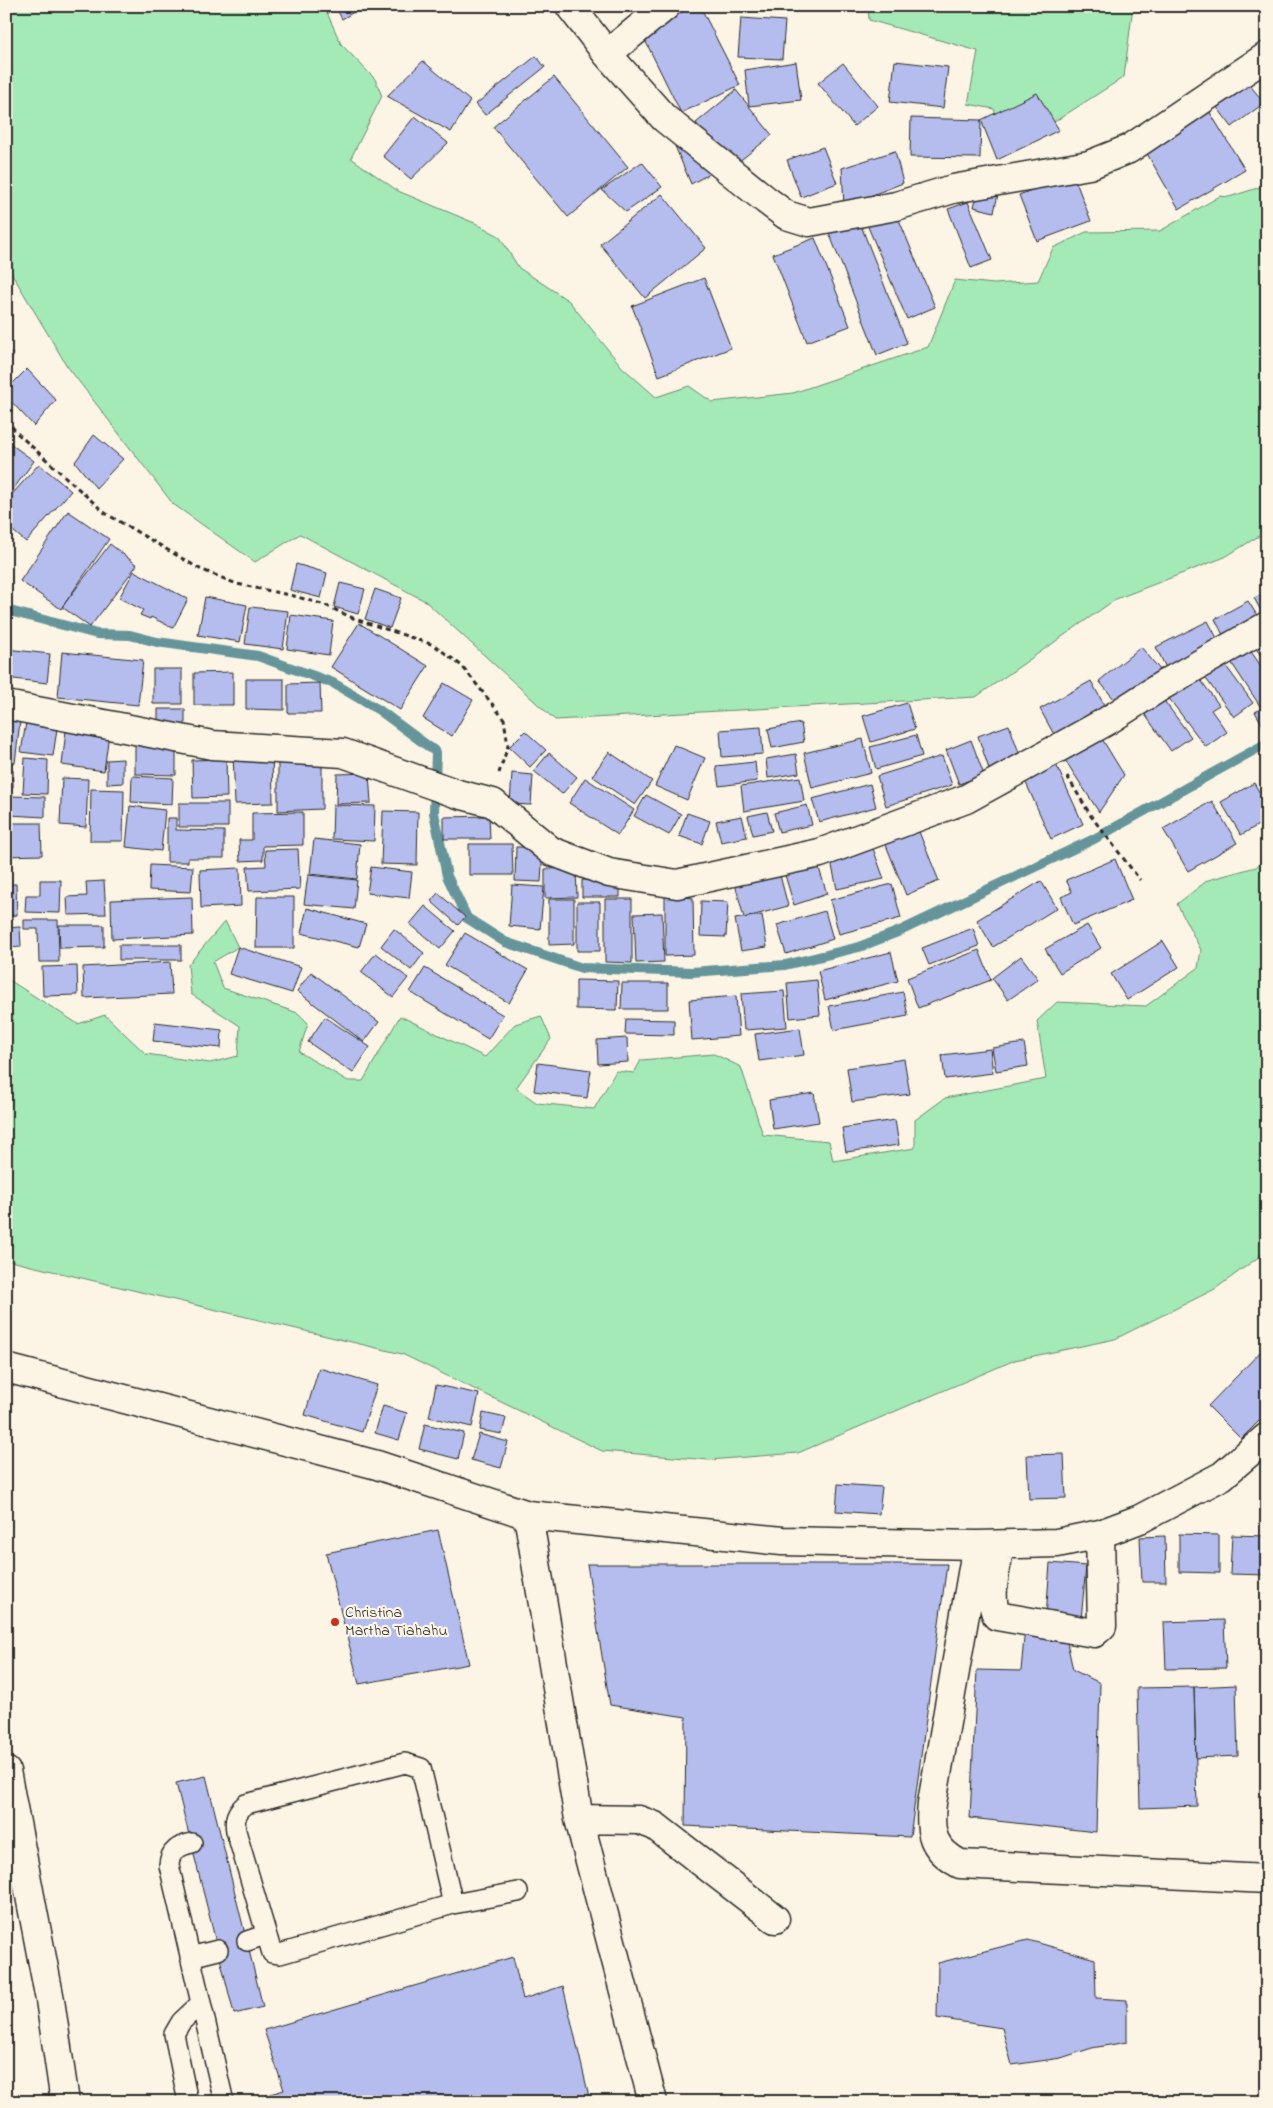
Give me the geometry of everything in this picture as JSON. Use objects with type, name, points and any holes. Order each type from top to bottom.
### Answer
[{"type":"street","points":[[570,6],[607,54],[664,118],[786,215],[810,222],[896,206],[953,188],[1089,165],[1129,149],[1267,56]]},
{"type":"street","points":[[607,54],[666,6]]},
{"type":"street","points":[[6,705],[212,745],[344,753],[458,794],[493,803],[551,851],[609,873],[677,884],[820,853],[871,836],[966,799],[1052,752],[1267,626]]},
{"type":"street","points":[[6,1368],[377,1465],[528,1515],[782,1541],[988,1545],[1057,1543],[1100,1534],[1140,1519],[1222,1476],[1267,1437]]},
{"type":"street","points":[[528,1515],[579,1819],[653,2102]]},
{"type":"street","points":[[988,1545],[993,1588],[993,1607],[997,1616],[1094,1633],[1102,1626],[1100,1534]]},
{"type":"street","points":[[988,1545],[932,1803],[930,1825],[935,1843],[945,1856],[960,1864],[1267,1879]]},
{"type":"street","points":[[6,1771],[50,2000],[65,2102]]},
{"type":"street","points":[[579,1819],[639,1820],[655,1826],[775,1919]]},
{"type":"lane","points":[[453,1904],[421,1768],[413,1764],[405,1763],[246,1804],[238,1810],[228,1833],[272,1953],[280,1954],[453,1904],[518,1892]]},
{"type":"lane","points":[[192,1843],[178,1846],[170,1857],[169,1865],[224,2102]]},
{"type":"lane","points":[[248,1941],[265,1935]]},
{"type":"lane","points":[[190,1957],[218,1950]]},
{"type":"lane","points":[[188,2102],[174,2034],[181,2022],[200,2004]]},
{"type":"path","points":[[6,419],[17,433],[105,513],[200,569],[237,584],[294,596],[325,606],[355,619],[434,645],[462,666],[504,719],[508,746],[501,762],[493,803]]},
{"type":"path","points":[[1052,752],[1090,816],[1140,880]]},
{"type":"green space","points":[[6,6],[324,6],[341,44],[375,79],[382,96],[351,158],[398,191],[477,224],[499,236],[519,268],[569,301],[622,367],[656,397],[689,386],[712,402],[793,393],[928,347],[955,280],[994,284],[1038,281],[1053,248],[1086,232],[1160,231],[1220,196],[1229,197],[1267,185],[1267,531],[1225,557],[1116,599],[976,697],[555,720],[425,601],[300,534],[255,562],[173,504],[67,366],[6,264]]},
{"type":"green space","points":[[868,6],[1133,6],[1124,77],[1009,151],[994,109],[968,104],[978,51],[869,20]]},
{"type":"green space","points":[[1267,857],[1267,1251],[1215,1289],[1115,1339],[1015,1360],[798,1453],[709,1460],[602,1451],[402,1354],[6,1260],[6,978],[78,1024],[105,1015],[146,1054],[210,1063],[238,1056],[240,1026],[191,994],[188,965],[225,921],[238,947],[213,962],[223,988],[298,1013],[308,1023],[299,1052],[348,1081],[363,1081],[400,1016],[485,1057],[515,1024],[541,1016],[551,1039],[516,1088],[537,1103],[594,1109],[616,1071],[634,1073],[641,1060],[714,1054],[741,1067],[763,1135],[829,1141],[833,1161],[915,1148],[915,1120],[945,1098],[1046,1079],[1037,1021],[1057,1002],[1146,1006],[1198,968],[1201,950],[1177,904],[1208,880],[1256,867]]},
{"type":"building","points":[[335,6],[364,6],[342,19]]},
{"type":"building","points":[[694,6],[700,6],[740,85],[681,113],[641,32]]},
{"type":"building","points":[[741,18],[785,21],[782,59],[738,57]]},
{"type":"building","points":[[536,56],[545,67],[485,115],[476,104]]},
{"type":"building","points":[[423,61],[470,101],[451,132],[387,96]]},
{"type":"building","points":[[895,61],[948,67],[943,108],[890,102]]},
{"type":"building","points":[[796,62],[801,100],[749,106],[745,70]]},
{"type":"building","points":[[843,63],[878,106],[854,126],[818,83]]},
{"type":"building","points":[[1242,75],[1264,103],[1232,127],[1210,98]]},
{"type":"building","points":[[554,77],[628,167],[568,217],[493,127]]},
{"type":"building","points":[[736,90],[772,135],[732,167],[696,123]]},
{"type":"building","points":[[1037,93],[1059,130],[997,160],[981,120]]},
{"type":"building","points":[[1206,106],[1245,170],[1179,209],[1142,145]]},
{"type":"building","points":[[415,116],[448,143],[411,179],[383,156]]},
{"type":"building","points":[[911,118],[981,120],[980,158],[910,157]]},
{"type":"building","points":[[700,128],[716,170],[691,184],[672,139]]},
{"type":"building","points":[[823,147],[837,183],[801,197],[787,160]]},
{"type":"building","points":[[895,151],[903,183],[844,206],[842,168]]},
{"type":"building","points":[[642,162],[662,187],[626,212],[602,190]]},
{"type":"building","points":[[1073,174],[1091,221],[1037,241],[1019,195]]},
{"type":"building","points":[[979,185],[999,190],[994,212],[974,207]]},
{"type":"building","points":[[662,194],[706,248],[645,298],[600,244]]},
{"type":"building","points":[[968,202],[992,260],[971,268],[948,209]]},
{"type":"building","points":[[895,210],[935,307],[907,319],[866,222]]},
{"type":"building","points":[[858,218],[907,343],[877,355],[828,230]]},
{"type":"building","points":[[815,238],[850,326],[807,342],[773,254]]},
{"type":"building","points":[[704,278],[731,348],[659,376],[632,306]]},
{"type":"building","points":[[6,349],[14,355],[6,366]]},
{"type":"building","points":[[27,369],[56,400],[34,426],[6,396],[6,390]]},
{"type":"building","points":[[94,435],[123,459],[96,488],[75,462]]},
{"type":"building","points":[[8,442],[34,461],[6,499],[6,445]]},
{"type":"building","points":[[39,464],[71,491],[26,542],[6,525],[6,501]]},
{"type":"building","points":[[68,511],[109,539],[61,609],[20,581]]},
{"type":"building","points":[[110,544],[137,565],[90,627],[62,607]]},
{"type":"building","points":[[296,564],[327,573],[321,598],[290,590]]},
{"type":"building","points":[[134,571],[188,599],[173,628],[151,617],[150,619],[140,615],[143,610],[119,598]]},
{"type":"building","points":[[340,583],[365,589],[358,614],[334,607]]},
{"type":"building","points":[[375,589],[401,598],[390,628],[365,619]]},
{"type":"building","points":[[1267,592],[1267,615],[1264,616],[1254,598]]},
{"type":"building","points":[[205,597],[247,605],[240,642],[198,635]]},
{"type":"building","points":[[1248,601],[1258,617],[1224,637],[1215,619]]},
{"type":"building","points":[[250,607],[288,611],[283,649],[245,644]]},
{"type":"building","points":[[291,615],[333,621],[329,655],[287,649]]},
{"type":"building","points":[[1208,621],[1219,642],[1166,668],[1156,647]]},
{"type":"building","points":[[359,623],[428,666],[400,710],[331,667]]},
{"type":"building","points":[[1267,632],[1267,664],[1252,643]]},
{"type":"building","points":[[1141,647],[1161,671],[1119,705],[1099,681]]},
{"type":"building","points":[[1248,647],[1267,675],[1267,702],[1260,706],[1229,659]]},
{"type":"building","points":[[6,649],[50,654],[47,683],[6,678]]},
{"type":"building","points":[[62,652],[143,660],[138,705],[58,697]]},
{"type":"building","points":[[1223,662],[1253,703],[1234,717],[1204,676]]},
{"type":"building","points":[[153,669],[182,669],[182,704],[153,704]]},
{"type":"building","points":[[1194,671],[1219,705],[1211,710],[1227,732],[1206,747],[1164,692]]},
{"type":"building","points":[[233,672],[233,705],[194,705],[194,673]]},
{"type":"building","points":[[246,679],[284,679],[284,710],[246,709]]},
{"type":"building","points":[[1091,681],[1108,712],[1057,740],[1040,709]]},
{"type":"building","points":[[320,683],[321,713],[288,713],[288,684]]},
{"type":"building","points":[[444,683],[473,700],[452,736],[423,718]]},
{"type":"building","points":[[1162,698],[1191,737],[1171,751],[1143,712]]},
{"type":"building","points":[[907,703],[915,729],[871,742],[863,716]]},
{"type":"building","points":[[1267,706],[1267,726],[1264,727],[1255,712]]},
{"type":"building","points":[[158,709],[185,709],[185,728],[158,728]]},
{"type":"building","points":[[6,711],[21,713],[15,763],[6,762]]},
{"type":"building","points":[[27,717],[58,722],[53,756],[21,752]]},
{"type":"building","points":[[67,722],[110,726],[104,771],[62,765]]},
{"type":"building","points":[[801,723],[804,742],[772,748],[768,729]]},
{"type":"building","points":[[1009,725],[1021,758],[989,769],[978,736]]},
{"type":"building","points":[[761,727],[763,754],[722,757],[720,730]]},
{"type":"building","points":[[525,731],[546,750],[530,767],[509,747]]},
{"type":"building","points":[[1099,734],[1124,775],[1099,812],[1063,757]]},
{"type":"building","points":[[916,735],[922,756],[876,769],[870,747]]},
{"type":"building","points":[[863,739],[871,773],[812,788],[804,753]]},
{"type":"building","points":[[971,740],[984,775],[959,784],[946,750]]},
{"type":"building","points":[[135,742],[176,742],[176,775],[135,774]]},
{"type":"building","points":[[674,745],[705,758],[687,800],[655,786]]},
{"type":"building","points":[[272,751],[273,803],[235,804],[233,752]]},
{"type":"building","points":[[609,752],[652,781],[635,805],[592,776]]},
{"type":"building","points":[[549,753],[577,777],[562,794],[534,771]]},
{"type":"building","points":[[796,754],[799,773],[768,778],[766,759]]},
{"type":"building","points":[[942,756],[952,785],[886,806],[877,776]]},
{"type":"building","points":[[25,758],[48,760],[47,794],[23,793]]},
{"type":"building","points":[[123,759],[123,783],[107,784],[107,760]]},
{"type":"building","points":[[226,759],[227,797],[193,798],[192,760]]},
{"type":"building","points":[[1054,760],[1083,824],[1051,839],[1022,774]]},
{"type":"building","points":[[755,762],[757,781],[719,786],[716,766]]},
{"type":"building","points":[[278,763],[322,766],[322,809],[278,811]]},
{"type":"building","points":[[6,770],[13,770],[13,787],[6,787]]},
{"type":"building","points":[[369,773],[371,803],[336,804],[337,774]]},
{"type":"building","points":[[512,773],[533,775],[531,805],[510,804]]},
{"type":"building","points":[[132,776],[173,778],[172,804],[131,802]]},
{"type":"building","points":[[800,777],[804,801],[744,811],[741,786]]},
{"type":"building","points":[[62,778],[88,779],[86,827],[60,825]]},
{"type":"building","points":[[585,778],[634,810],[618,835],[569,803]]},
{"type":"building","points":[[1254,783],[1267,805],[1267,820],[1241,835],[1221,802]]},
{"type":"building","points":[[870,784],[876,807],[819,822],[812,799]]},
{"type":"building","points":[[91,789],[124,790],[123,841],[90,841]]},
{"type":"building","points":[[646,795],[681,814],[669,835],[634,816]]},
{"type":"building","points":[[10,796],[45,797],[45,817],[9,815]]},
{"type":"building","points":[[1212,801],[1237,843],[1188,871],[1163,829]]},
{"type":"building","points":[[179,803],[228,803],[228,827],[179,827]]},
{"type":"building","points":[[333,805],[375,806],[374,841],[332,839]]},
{"type":"building","points":[[807,805],[812,825],[779,832],[774,813]]},
{"type":"building","points":[[130,806],[165,810],[161,851],[126,847]]},
{"type":"building","points":[[383,811],[418,812],[417,865],[381,864]]},
{"type":"building","points":[[303,812],[303,845],[263,846],[263,860],[240,861],[239,840],[252,840],[252,813]]},
{"type":"building","points":[[767,812],[772,831],[753,835],[748,816]]},
{"type":"building","points":[[687,813],[710,821],[702,844],[679,836]]},
{"type":"building","points":[[489,816],[490,839],[444,839],[444,817]]},
{"type":"building","points":[[742,816],[747,837],[721,842],[716,821]]},
{"type":"building","points":[[167,818],[176,818],[176,830],[224,831],[224,858],[188,858],[188,862],[167,862]]},
{"type":"building","points":[[915,822],[939,881],[906,895],[882,835]]},
{"type":"building","points":[[6,823],[41,823],[42,855],[6,856]]},
{"type":"building","points":[[314,839],[360,844],[357,879],[310,874]]},
{"type":"building","points":[[871,843],[884,879],[837,889],[831,861]]},
{"type":"building","points":[[469,844],[512,844],[513,875],[469,875]]},
{"type":"building","points":[[516,847],[543,847],[541,882],[515,881]]},
{"type":"building","points":[[298,849],[300,889],[249,891],[247,867],[266,866],[265,850]]},
{"type":"building","points":[[1115,859],[1132,900],[1073,925],[1061,897],[1072,892],[1066,880]]},
{"type":"building","points":[[777,864],[788,906],[744,918],[733,876]]},
{"type":"building","points":[[150,865],[193,867],[191,892],[149,890]]},
{"type":"building","points":[[818,865],[827,894],[794,905],[785,875]]},
{"type":"building","points":[[371,867],[412,872],[409,898],[367,893]]},
{"type":"building","points":[[240,868],[241,906],[201,908],[200,870]]},
{"type":"building","points":[[576,868],[577,897],[545,898],[545,869]]},
{"type":"building","points":[[308,875],[357,880],[354,909],[304,904]]},
{"type":"building","points":[[40,880],[61,880],[60,913],[25,912],[26,895],[40,895]]},
{"type":"building","points":[[582,880],[620,880],[620,897],[582,897]]},
{"type":"building","points":[[104,881],[106,914],[68,915],[67,897],[87,896],[86,882]]},
{"type":"building","points":[[1041,881],[1057,908],[993,947],[977,920]]},
{"type":"building","points":[[6,884],[16,884],[17,915],[6,916]]},
{"type":"building","points":[[892,884],[901,918],[839,934],[830,900]]},
{"type":"building","points":[[512,885],[544,887],[540,929],[509,926]]},
{"type":"building","points":[[438,893],[465,917],[458,925],[431,901]]},
{"type":"building","points":[[665,895],[693,898],[694,955],[665,956]]},
{"type":"building","points":[[192,897],[193,935],[112,939],[111,900]]},
{"type":"building","points":[[257,897],[294,897],[294,948],[256,948]]},
{"type":"building","points":[[549,899],[574,899],[574,944],[549,945]]},
{"type":"building","points":[[605,899],[632,899],[632,963],[605,962]]},
{"type":"building","points":[[701,901],[728,902],[726,937],[700,936]]},
{"type":"building","points":[[577,902],[600,902],[600,951],[577,951]]},
{"type":"building","points":[[425,906],[455,931],[440,949],[410,924]]},
{"type":"building","points":[[307,908],[366,924],[359,947],[301,933]]},
{"type":"building","points":[[825,911],[833,939],[786,954],[777,925]]},
{"type":"building","points":[[662,913],[664,962],[636,963],[634,914]]},
{"type":"building","points":[[762,915],[767,947],[741,951],[735,919]]},
{"type":"building","points":[[24,920],[58,920],[59,962],[39,962],[38,929],[24,929]]},
{"type":"building","points":[[59,925],[104,925],[104,947],[60,948]]},
{"type":"building","points":[[1087,925],[1101,948],[1060,973],[1045,949]]},
{"type":"building","points":[[20,927],[21,947],[6,948],[6,928]]},
{"type":"building","points":[[973,928],[979,946],[929,965],[922,948]]},
{"type":"building","points":[[394,929],[424,953],[411,970],[381,946]]},
{"type":"building","points":[[465,933],[528,970],[509,1003],[445,965]]},
{"type":"building","points":[[1163,941],[1179,967],[1127,1000],[1111,974]]},
{"type":"building","points":[[119,945],[181,945],[181,960],[119,960]]},
{"type":"building","points":[[238,947],[301,967],[292,993],[229,974]]},
{"type":"building","points":[[979,950],[991,980],[918,1008],[907,978]]},
{"type":"building","points":[[891,952],[898,981],[825,1000],[818,971]]},
{"type":"building","points":[[376,953],[408,978],[393,997],[361,972]]},
{"type":"building","points":[[1021,956],[1038,979],[1008,1000],[992,978]]},
{"type":"building","points":[[170,962],[172,994],[84,998],[83,967]]},
{"type":"building","points":[[77,966],[78,995],[43,996],[42,967]]},
{"type":"building","points":[[425,968],[503,1015],[488,1039],[410,992]]},
{"type":"building","points":[[311,972],[379,1022],[364,1042],[297,991]]},
{"type":"building","points":[[576,980],[618,981],[617,1010],[576,1009]]},
{"type":"building","points":[[817,980],[820,1015],[790,1018],[787,983]]},
{"type":"building","points":[[622,983],[668,983],[668,1009],[621,1009]]},
{"type":"building","points":[[784,991],[787,1027],[744,1030],[741,994]]},
{"type":"building","points":[[903,992],[908,1016],[834,1030],[829,1006]]},
{"type":"building","points":[[736,996],[739,1036],[692,1040],[689,1000]]},
{"type":"building","points":[[325,1017],[370,1047],[353,1073],[308,1042]]},
{"type":"building","points":[[626,1019],[674,1020],[674,1035],[625,1034]]},
{"type":"building","points":[[155,1022],[222,1030],[221,1048],[153,1041]]},
{"type":"building","points":[[800,1028],[804,1055],[759,1061],[755,1034]]},
{"type":"building","points":[[627,1038],[628,1062],[598,1064],[597,1040]]},
{"type":"building","points":[[1024,1043],[1028,1066],[996,1071],[992,1048]]},
{"type":"building","points":[[990,1049],[993,1073],[945,1079],[942,1055]]},
{"type":"building","points":[[904,1059],[910,1094],[852,1102],[847,1068]]},
{"type":"building","points":[[538,1063],[591,1070],[587,1098],[534,1091]]},
{"type":"building","points":[[814,1093],[819,1122],[773,1129],[769,1100]]},
{"type":"building","points":[[895,1120],[899,1145],[846,1152],[842,1128]]},
{"type":"building","points":[[1267,1345],[1267,1413],[1241,1439],[1208,1406]]},
{"type":"building","points":[[319,1368],[377,1385],[362,1432],[305,1415]]},
{"type":"building","points":[[436,1385],[479,1394],[472,1427],[429,1417]]},
{"type":"building","points":[[383,1406],[407,1413],[399,1440],[375,1433]]},
{"type":"building","points":[[483,1413],[506,1418],[502,1434],[480,1430]]},
{"type":"building","points":[[425,1424],[464,1433],[458,1459],[419,1449]]},
{"type":"building","points":[[479,1434],[508,1442],[501,1468],[471,1460]]},
{"type":"building","points":[[1064,1454],[1066,1498],[1029,1499],[1027,1455]]},
{"type":"building","points":[[838,1484],[882,1487],[879,1514],[836,1511]]},
{"type":"building","points":[[438,1530],[469,1664],[359,1684],[326,1553]]},
{"type":"building","points":[[1179,1534],[1219,1535],[1219,1573],[1179,1572]]},
{"type":"building","points":[[1232,1535],[1267,1536],[1267,1575],[1230,1574]]},
{"type":"building","points":[[1165,1536],[1166,1582],[1142,1582],[1140,1537]]},
{"type":"building","points":[[1050,1563],[1086,1566],[1081,1620],[1046,1617]]},
{"type":"building","points":[[587,1564],[947,1564],[910,1837],[685,1826],[686,1717],[610,1705]]},
{"type":"building","points":[[1224,1620],[1226,1668],[1166,1669],[1164,1622]]},
{"type":"building","points":[[1025,1627],[1064,1628],[1073,1670],[1100,1683],[1096,1832],[970,1818],[977,1670],[1021,1671]]},
{"type":"building","points":[[1236,1685],[1238,1756],[1196,1758],[1194,1687]]},
{"type":"building","points":[[1194,1687],[1197,1806],[1140,1808],[1137,1688]]},
{"type":"building","points":[[206,1776],[263,2007],[234,2014],[176,1783]]},
{"type":"building","points":[[1028,1940],[1095,1959],[1096,1998],[1127,2000],[1127,2042],[1092,2048],[1061,2058],[1012,2065],[1002,2028],[937,2018],[938,1963]]},
{"type":"building","points":[[513,1957],[523,1999],[563,1986],[590,2101],[243,2102],[284,2090],[264,2030]]},
{"type":"waterway","points":[[6,610],[97,634],[130,635],[157,642],[258,656],[333,683],[379,710],[436,752],[434,813],[447,876],[467,918],[505,942],[582,968],[692,972],[785,965],[859,947],[900,931],[1094,839],[1267,743]]},
{"type":"place","name":"Christina Martha Tiahahu","points":[[335,1622]]}]
